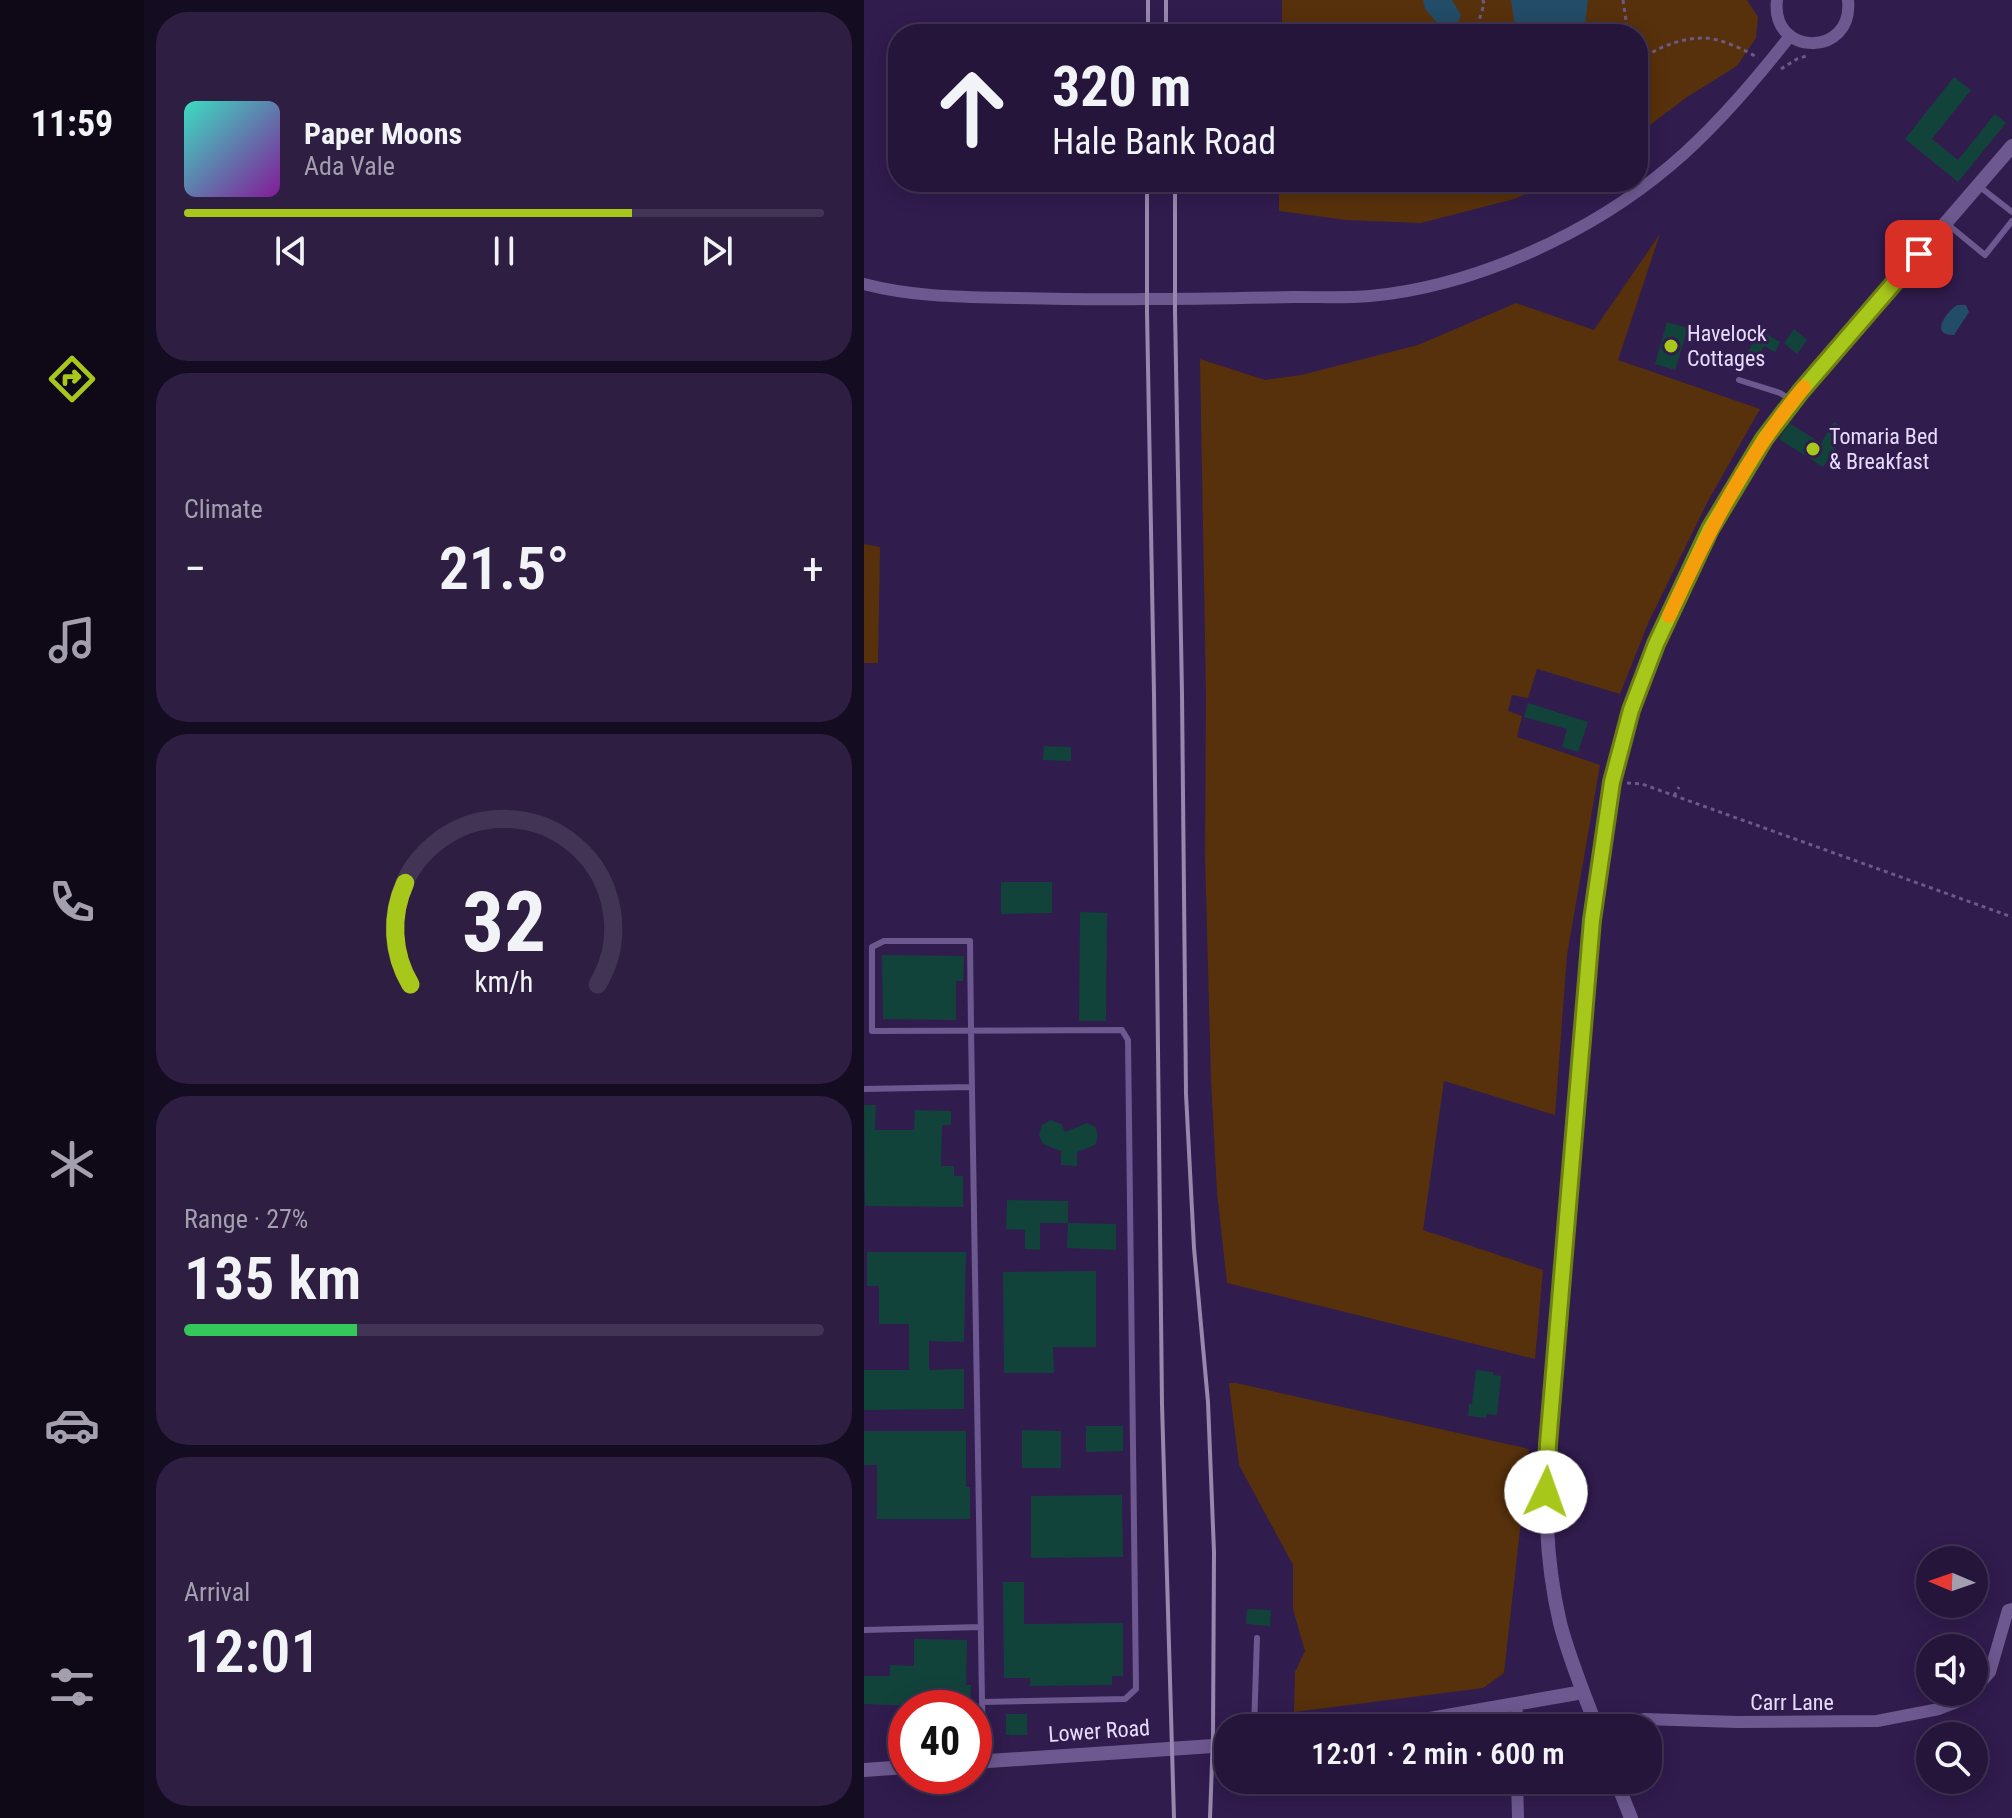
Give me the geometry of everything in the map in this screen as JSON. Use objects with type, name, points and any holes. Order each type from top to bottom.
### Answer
[{"type":"street","points":[[1777,0],[1776,16],[1781,27],[1799,42],[1811,44],[1822,43],[1841,31],[1847,21],[1848,0]]},
{"type":"street","points":[[1648,182],[1696,142],[1790,36]]},
{"type":"street","points":[[1592,1714],[1561,1627],[1553,1594],[1545,1521],[1546,1492],[1592,920],[1612,782],[1631,710],[1656,644],[1710,529],[1764,439],[1793,401],[2012,146]]},
{"type":"street","points":[[864,284],[886,290],[945,297],[1210,299],[1370,296],[1424,287],[1520,256],[1606,213],[1635,192]]},
{"type":"street","name":"Carr Lane","points":[[1988,1674],[2008,1610],[2012,1609]]},
{"type":"street","points":[[1456,1714],[1583,1692]]},
{"type":"street","points":[[1517,1703],[1517,1714]]},
{"type":"street","name":"Carr Lane","points":[[1662,1720],[1877,1721],[1947,1706]]},
{"type":"street","name":"Lower Road","points":[[992,1761],[1214,1746]]},
{"type":"street","points":[[864,1770],[888,1768]]},
{"type":"street","points":[[1517,1794],[1518,1818]]},
{"type":"street","points":[[1622,1794],[1631,1818]]},
{"type":"lane","points":[[1977,185],[2012,212]]},
{"type":"lane","points":[[1946,223],[1985,255],[2012,221]]},
{"type":"lane","points":[[1739,380],[1780,393],[1793,401]]},
{"type":"lane","points":[[982,1690],[971,1029],[970,941],[884,941],[872,947],[868,1031],[971,1029],[1122,1030],[1128,1040],[1136,1689],[1125,1699],[992,1702]]},
{"type":"lane","points":[[864,1089],[972,1087]]},
{"type":"lane","points":[[864,1630],[981,1627]]},
{"type":"lane","points":[[1254,1714],[1257,1638]]},
{"type":"path","points":[[1478,24],[1483,0]]},
{"type":"path","points":[[1623,0],[1627,24]]},
{"type":"path","points":[[1648,54],[1663,45],[1703,38],[1717,40],[1755,55]]},
{"type":"path","points":[[1612,782],[1642,784],[2012,917]]},
{"type":"path","points":[[1674,796],[1679,787]]},
{"type":"shaded area","points":[[1282,0],[1747,0],[1758,17],[1756,38],[1737,66],[1687,97],[1648,126],[1648,24],[1282,24]]},
{"type":"shaded area","points":[[1279,192],[1530,192],[1421,223],[1346,220],[1279,211]]},
{"type":"shaded area","points":[[1660,234],[1618,360],[1760,409],[1708,501],[1649,621],[1620,694],[1537,669],[1528,698],[1512,695],[1508,711],[1522,716],[1517,737],[1600,765],[1567,955],[1555,1115],[1444,1081],[1423,1230],[1543,1270],[1535,1359],[1227,1283],[1217,1192],[1211,1080],[1205,854],[1206,697],[1200,359],[1265,380],[1301,375],[1418,345],[1516,303],[1594,330]]},
{"type":"shaded area","points":[[864,544],[880,547],[878,663],[864,663]]},
{"type":"shaded area","points":[[1229,1383],[1529,1449],[1504,1673],[1483,1688],[1294,1712],[1295,1672],[1305,1651],[1293,1609],[1293,1565],[1239,1465]]},
{"type":"water","points":[[1423,0],[1452,0],[1461,15],[1457,24],[1438,24],[1425,9]]},
{"type":"water","points":[[1511,0],[1588,0],[1585,24],[1515,24]]},
{"type":"water","points":[[1957,305],[1966,305],[1969,312],[1954,335],[1946,334],[1942,332],[1942,323]]},
{"type":"building","points":[[1954,77],[1971,90],[1932,139],[1958,160],[1995,114],[2006,123],[1958,182],[1905,139]]},
{"type":"building","name":"Havelock Cottages","points":[[1667,322],[1688,328],[1675,370],[1655,364]]},
{"type":"building","points":[[1794,329],[1807,340],[1797,354],[1784,343]]},
{"type":"building","points":[[1760,330],[1780,342],[1775,352],[1764,346],[1752,370],[1741,364]]},
{"type":"building","points":[[1834,422],[1846,430],[1823,467],[1779,439],[1789,423],[1821,443]]},
{"type":"building","points":[[1528,703],[1588,722],[1578,752],[1562,747],[1567,729],[1524,717]]},
{"type":"building","points":[[1044,746],[1071,747],[1071,761],[1043,760]]},
{"type":"building","points":[[1001,882],[1052,882],[1052,913],[1001,914]]},
{"type":"building","points":[[1080,912],[1107,913],[1106,1021],[1079,1021]]},
{"type":"building","points":[[882,955],[964,956],[963,981],[956,981],[956,1020],[883,1019]]},
{"type":"building","points":[[864,1105],[876,1105],[875,1130],[914,1130],[915,1110],[951,1111],[951,1125],[942,1125],[941,1166],[954,1166],[954,1176],[963,1176],[963,1207],[865,1206]]},
{"type":"building","points":[[1051,1120],[1061,1124],[1065,1132],[1087,1123],[1095,1127],[1098,1136],[1095,1145],[1077,1152],[1077,1166],[1061,1165],[1061,1151],[1043,1144],[1039,1135],[1042,1125]]},
{"type":"building","points":[[1007,1200],[1068,1201],[1068,1223],[1040,1223],[1040,1250],[1025,1249],[1025,1230],[1006,1229]]},
{"type":"building","points":[[1068,1223],[1116,1224],[1116,1250],[1067,1248]]},
{"type":"building","points":[[867,1252],[966,1252],[964,1342],[929,1341],[929,1370],[964,1369],[964,1409],[864,1410],[864,1370],[909,1370],[909,1324],[879,1324],[879,1286],[867,1286]]},
{"type":"building","points":[[1096,1271],[1096,1347],[1053,1347],[1054,1373],[1004,1373],[1003,1272]]},
{"type":"building","points":[[1476,1370],[1501,1376],[1497,1415],[1487,1414],[1486,1418],[1468,1416]]},
{"type":"building","points":[[1086,1426],[1123,1426],[1123,1451],[1086,1452]]},
{"type":"building","points":[[1022,1430],[1061,1431],[1061,1468],[1022,1468]]},
{"type":"building","points":[[864,1431],[966,1431],[966,1487],[970,1487],[970,1519],[877,1519],[877,1465],[864,1465]]},
{"type":"building","points":[[1122,1495],[1123,1557],[1031,1558],[1031,1496]]},
{"type":"building","points":[[1003,1582],[1024,1582],[1024,1624],[1123,1623],[1123,1676],[1112,1676],[1112,1685],[1030,1686],[1030,1678],[1004,1678]]},
{"type":"building","points":[[1247,1609],[1271,1610],[1270,1626],[1246,1624]]},
{"type":"building","points":[[914,1639],[967,1640],[966,1685],[971,1685],[971,1690],[888,1690],[888,1705],[864,1704],[864,1676],[890,1676],[890,1665],[914,1666]]},
{"type":"building","points":[[1006,1714],[1027,1714],[1027,1735],[1006,1735]]},
{"type":"railway","points":[[1148,0],[1148,24]]},
{"type":"railway","points":[[1166,0],[1166,24]]},
{"type":"railway","points":[[1147,192],[1162,1404],[1174,1818]]},
{"type":"railway","points":[[1175,192],[1186,1094],[1194,1248],[1208,1402],[1214,1552],[1210,1818]]},
{"type":"slow traffic","points":[[1669,616],[1710,529],[1742,474],[1804,387]]},
{"type":"place","name":"Havelock Cottages","points":[[1671,346]]},
{"type":"place","name":"Tomaria Bed & Breakfast","points":[[1813,449]]},
{"type":"route","points":[[1546,1492],[1592,920],[1612,782],[1631,710],[1656,644],[1710,529],[1764,439],[1801,391],[1919,254]]}]
